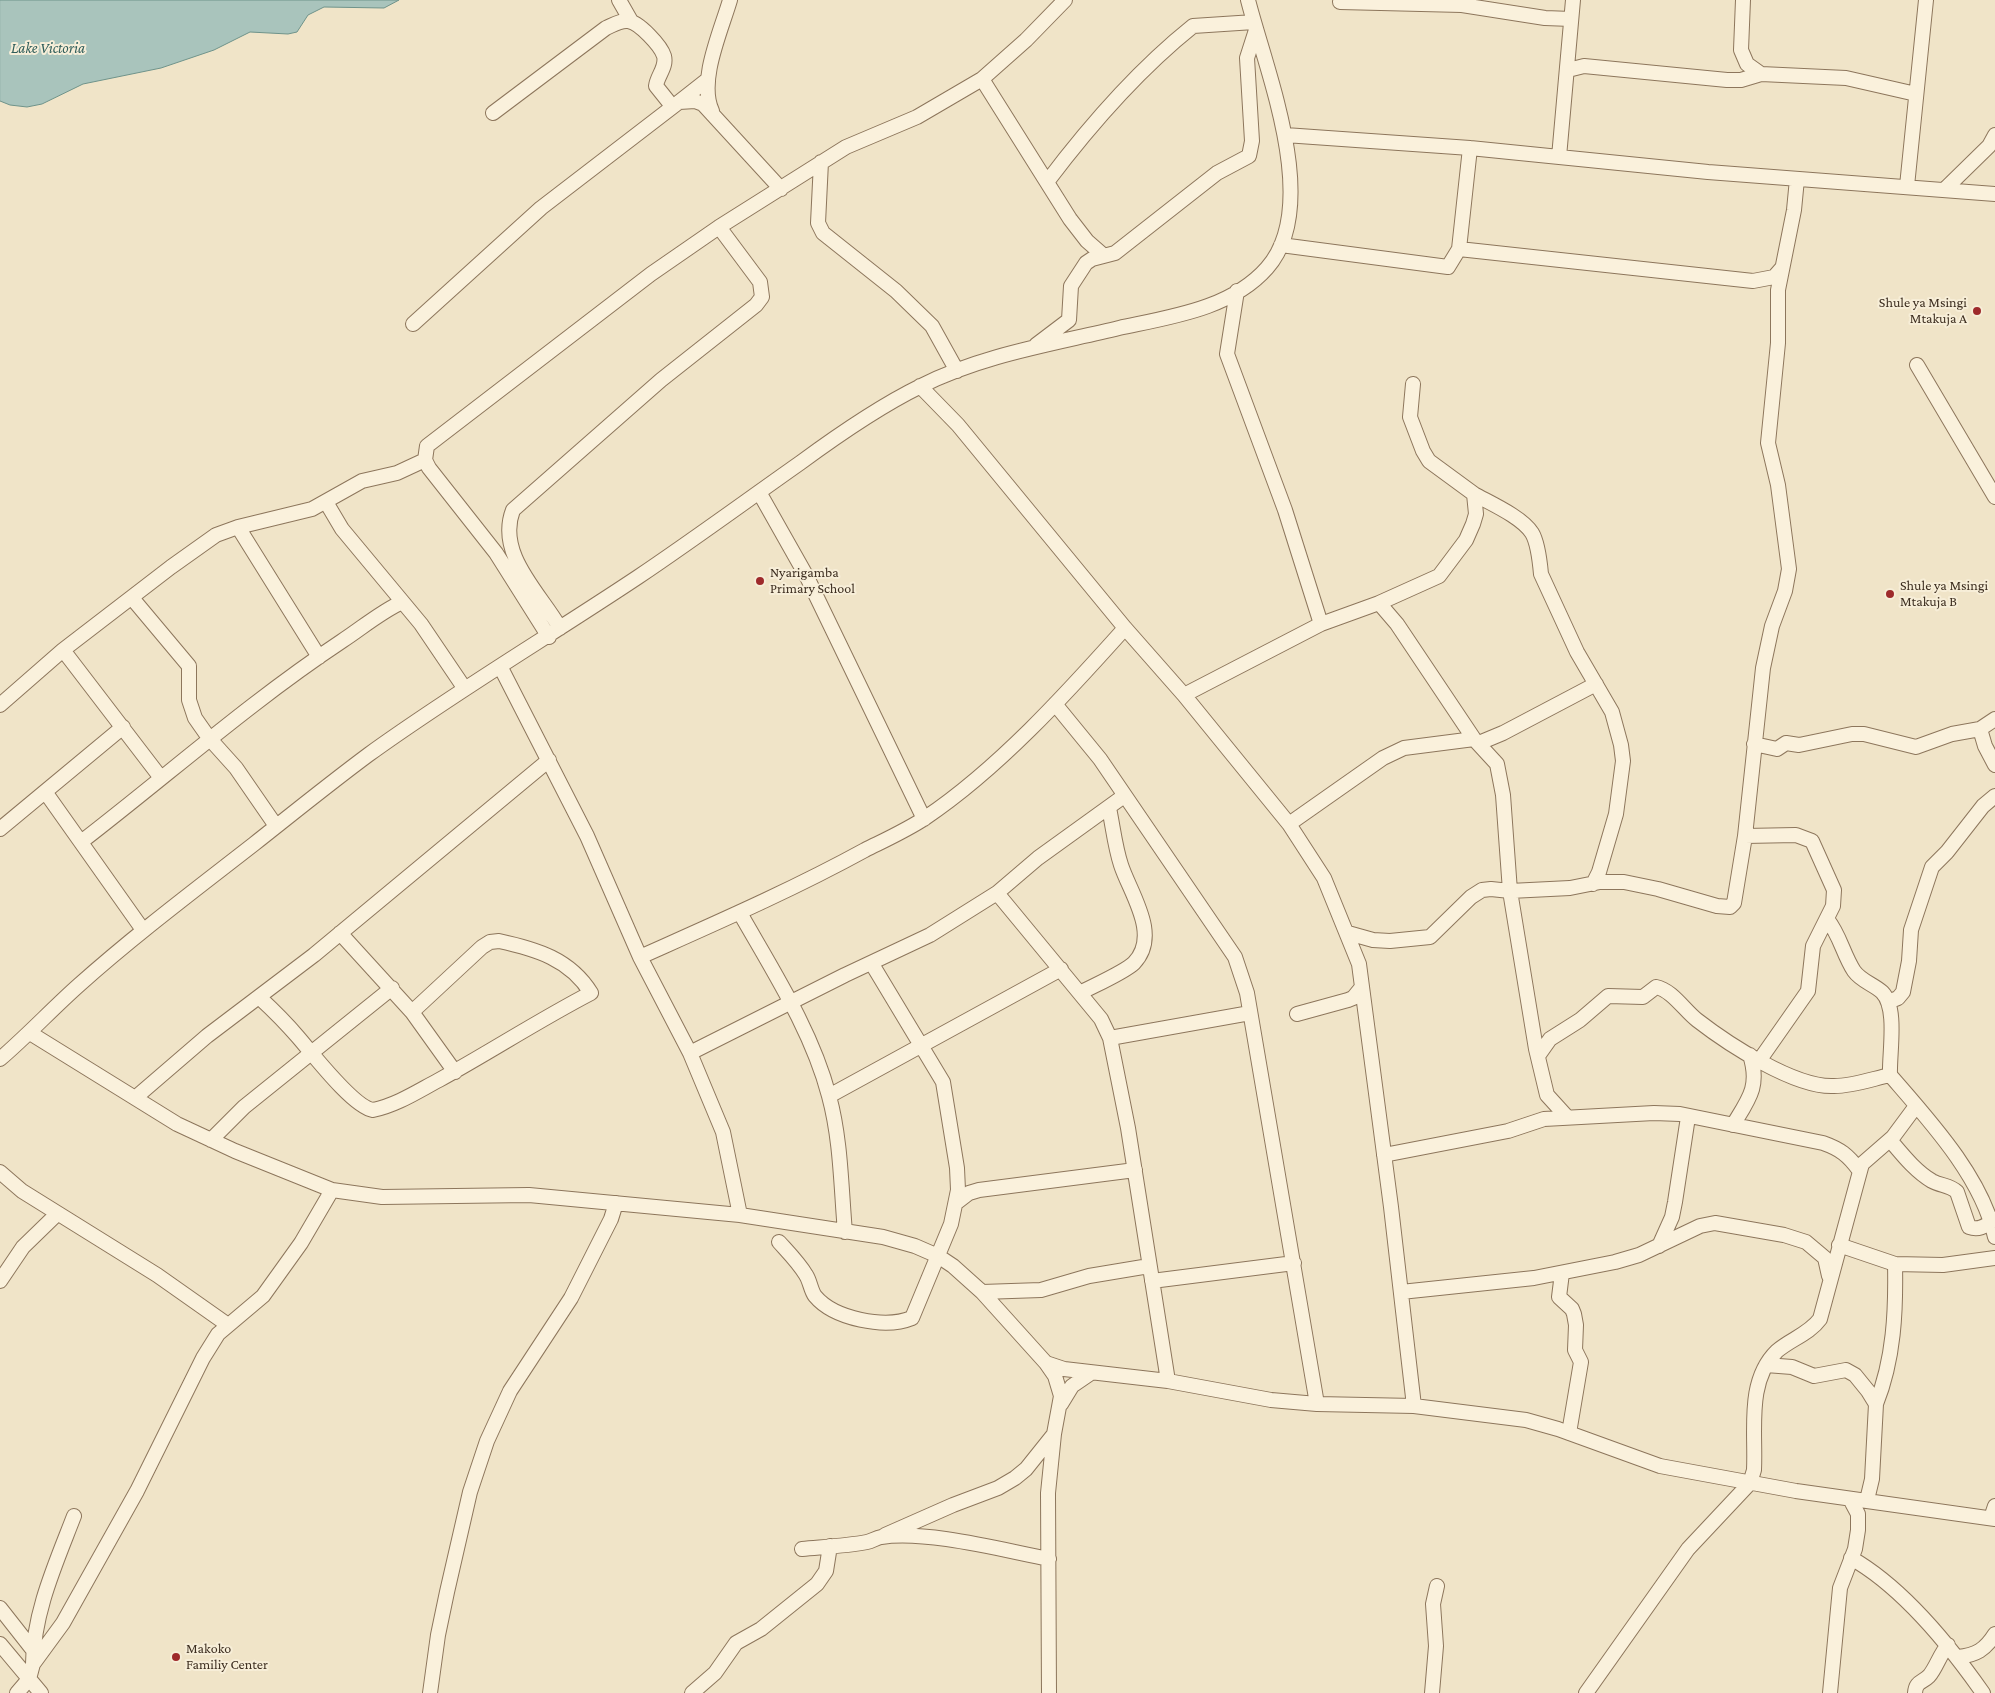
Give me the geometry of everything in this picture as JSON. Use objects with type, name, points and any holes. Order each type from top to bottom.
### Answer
[{"type":"street","points":[[619,0],[631,21],[652,38],[664,57],[664,64],[656,86],[676,104]]},
{"type":"street","points":[[715,116],[708,102],[707,80],[730,0]]},
{"type":"street","points":[[549,637],[496,553],[424,460],[427,446],[651,274],[719,227],[846,147],[916,117],[982,79],[1026,40],[1065,0]]},
{"type":"street","points":[[0,1059],[30,1033],[74,989],[143,930],[365,757],[465,689],[549,637],[636,578],[851,426],[920,386],[973,364],[1202,308],[1251,283],[1269,266],[1281,244],[1288,224],[1290,183],[1285,135],[1248,0]]},
{"type":"street","points":[[1559,157],[1573,0]]},
{"type":"street","points":[[1741,0],[1741,50],[1747,64],[1761,74]]},
{"type":"street","points":[[1907,186],[1926,0]]},
{"type":"street","points":[[1340,2],[1462,5],[1545,18],[1571,19]]},
{"type":"street","points":[[493,113],[606,28],[623,21],[631,21]]},
{"type":"street","points":[[1047,182],[1076,143],[1112,104],[1193,26],[1255,26]]},
{"type":"street","points":[[1029,350],[1069,320],[1072,286],[1086,263],[1103,255],[1115,253],[1217,173],[1249,156],[1252,141],[1248,58],[1255,26]]},
{"type":"street","points":[[1568,70],[1584,66],[1727,80],[1741,80],[1761,74],[1846,78],[1916,94]]},
{"type":"street","points":[[982,79],[1080,233],[1103,255]]},
{"type":"street","points":[[413,324],[541,208],[707,80]]},
{"type":"street","points":[[676,104],[695,101],[703,104],[782,188]]},
{"type":"street","points":[[1285,135],[1470,148],[1797,179],[1995,194]]},
{"type":"street","points":[[1944,190],[1989,146],[1995,135]]},
{"type":"street","points":[[1281,244],[1443,268],[1450,266],[1459,249],[1470,148]]},
{"type":"street","points":[[821,162],[818,223],[823,233],[896,290],[932,326],[957,371]]},
{"type":"street","points":[[1348,933],[1373,940],[1390,941],[1430,937],[1471,897],[1482,890],[1510,891],[1600,882],[1624,882],[1658,889],[1717,906],[1730,907],[1734,902],[1746,836],[1763,668],[1772,626],[1785,591],[1789,570],[1778,485],[1768,444],[1778,343],[1777,309],[1781,269],[1794,210],[1797,179]]},
{"type":"street","points":[[560,628],[521,571],[509,531],[513,510],[661,380],[756,306],[762,297],[760,282],[719,227]]},
{"type":"street","points":[[1459,249],[1753,281],[1774,276],[1781,269]]},
{"type":"street","points":[[1237,291],[1227,354],[1285,510],[1322,624]]},
{"type":"street","points":[[1917,365],[1995,496]]},
{"type":"street","points":[[1413,384],[1410,418],[1429,461],[1474,494],[1507,512],[1531,532],[1542,560],[1541,574],[1577,652],[1612,712],[1621,745],[1622,761],[1616,814],[1599,872],[1593,884]]},
{"type":"street","points":[[920,386],[958,425],[1125,628],[1184,695],[1289,824],[1324,878],[1359,964],[1414,1406]]},
{"type":"street","points":[[0,705],[63,650],[197,547],[216,535],[238,527],[297,515],[326,502],[362,481],[397,473],[424,460]]},
{"type":"street","points":[[759,492],[807,577],[924,818]]},
{"type":"street","points":[[1184,695],[1322,624],[1379,603],[1439,576],[1466,540],[1473,524],[1476,514],[1474,494]]},
{"type":"street","points":[[326,502],[342,529],[421,624],[465,689]]},
{"type":"street","points":[[238,527],[319,657]]},
{"type":"street","points":[[132,598],[189,666],[190,708],[209,738],[236,768],[276,826]]},
{"type":"street","points":[[81,842],[209,738],[350,636],[380,612],[402,602]]},
{"type":"street","points":[[1379,603],[1397,624],[1476,741],[1494,757],[1500,771],[1510,891],[1538,1056],[1547,1095],[1567,1117]]},
{"type":"street","points":[[640,957],[740,913],[839,864],[924,818],[968,785],[1055,704],[1125,628]]},
{"type":"street","points":[[63,650],[161,778]]},
{"type":"street","points":[[500,666],[586,836],[640,957],[690,1052],[723,1132],[740,1216]]},
{"type":"street","points":[[1289,824],[1383,758],[1404,748],[1476,741],[1503,733],[1596,684]]},
{"type":"street","points":[[1055,704],[1100,759],[1235,957],[1247,993],[1317,1404]]},
{"type":"street","points":[[1754,744],[1777,749],[1784,744],[1799,745],[1858,734],[1916,747],[1952,734],[1980,729],[1995,719]]},
{"type":"street","points":[[0,830],[123,727]]},
{"type":"street","points":[[1980,729],[1985,746],[1995,765]]},
{"type":"street","points":[[135,1098],[207,1036],[260,998],[549,760]]},
{"type":"street","points":[[46,793],[143,930]]},
{"type":"street","points":[[690,1052],[930,935],[997,894],[1038,858],[1124,796]]},
{"type":"street","points":[[1888,1002],[1898,998],[1903,992],[1909,961],[1911,930],[1932,867],[1947,852],[1978,811],[1995,796]]},
{"type":"street","points":[[1080,993],[1133,964],[1142,947],[1143,925],[1141,912],[1121,865],[1109,808]]},
{"type":"street","points":[[1733,1125],[1751,1095],[1755,1081],[1755,1058],[1808,991],[1813,946],[1833,906],[1834,890],[1812,841],[1796,836],[1746,836]]},
{"type":"street","points":[[997,894],[1101,1019],[1110,1038],[1134,1170],[1168,1381]]},
{"type":"street","points":[[740,913],[790,1002],[821,1071],[837,1131],[845,1232]]},
{"type":"street","points":[[1827,920],[1838,934],[1855,972],[1881,991],[1888,1002],[1891,1025],[1890,1075],[1961,1162],[1993,1220],[1995,1237]]},
{"type":"street","points":[[340,933],[412,1012],[455,1072]]},
{"type":"street","points":[[260,998],[312,1053],[321,1066],[353,1096],[373,1110],[402,1100],[455,1072],[543,1018],[591,992],[583,979],[572,968],[557,960],[511,944],[499,941],[490,942],[412,1012]]},
{"type":"street","points":[[779,1242],[802,1268],[814,1295],[831,1309],[871,1320],[902,1322],[912,1318],[938,1256],[956,1203],[958,1178],[943,1082],[872,964]]},
{"type":"street","points":[[829,1096],[1061,969]]},
{"type":"street","points":[[1297,1014],[1353,998],[1362,987]]},
{"type":"street","points":[[1538,1056],[1550,1039],[1580,1020],[1608,996],[1643,997],[1656,987],[1666,991],[1698,1021],[1755,1058],[1805,1081],[1833,1087],[1890,1075]]},
{"type":"street","points":[[211,1140],[244,1107],[392,988]]},
{"type":"street","points":[[1110,1038],[1250,1013]]},
{"type":"street","points":[[30,1033],[177,1124],[332,1190],[382,1197],[530,1195],[740,1216],[900,1242],[938,1256],[982,1292],[1046,1363],[1060,1386],[1061,1404],[1054,1434],[1048,1493],[1049,1693]]},
{"type":"street","points":[[1586,1693],[1688,1549],[1750,1483],[1754,1470],[1757,1386],[1766,1365],[1777,1351],[1817,1323],[1824,1309],[1859,1170],[1866,1158],[1890,1140],[1916,1106]]},
{"type":"street","points":[[1384,1155],[1508,1131],[1544,1119],[1654,1113],[1688,1117],[1797,1137],[1838,1148],[1849,1156],[1859,1170]]},
{"type":"street","points":[[1660,1246],[1675,1202],[1688,1117]]},
{"type":"street","points":[[1890,1140],[1905,1157],[1933,1182],[1953,1188],[1957,1192],[1969,1227],[1981,1228],[1993,1220]]},
{"type":"street","points":[[956,1203],[974,1191],[1134,1170]]},
{"type":"street","points":[[0,1172],[22,1191],[157,1275],[228,1325]]},
{"type":"street","points":[[958,1178],[964,1185],[974,1191]]},
{"type":"street","points":[[33,1664],[63,1623],[137,1491],[203,1358],[218,1334],[263,1296],[301,1243],[332,1190]]},
{"type":"street","points":[[430,1693],[438,1635],[447,1592],[470,1492],[487,1441],[510,1391],[571,1298],[612,1219],[616,1204]]},
{"type":"street","points":[[0,1281],[18,1254],[57,1214]]},
{"type":"street","points":[[1401,1292],[1534,1278],[1615,1262],[1660,1246],[1700,1226],[1715,1223],[1784,1235],[1806,1242],[1821,1253],[1828,1265],[1829,1287]]},
{"type":"street","points":[[1839,1245],[1895,1264],[1944,1265],[1995,1258]]},
{"type":"street","points":[[1152,1281],[1294,1263]]},
{"type":"street","points":[[1867,1500],[1872,1479],[1876,1404],[1887,1372],[1894,1325],[1895,1264]]},
{"type":"street","points":[[982,1292],[1041,1290],[1089,1276],[1149,1266]]},
{"type":"street","points":[[1562,1273],[1559,1297],[1572,1309],[1574,1314],[1576,1325],[1575,1350],[1581,1362],[1569,1433]]},
{"type":"street","points":[[1046,1363],[1064,1369],[1091,1374],[1168,1381],[1271,1400],[1317,1404],[1414,1406],[1526,1420],[1569,1433],[1660,1466],[1850,1499],[1994,1514]]},
{"type":"street","points":[[1766,1365],[1792,1367],[1814,1376],[1846,1370],[1858,1379],[1876,1404]]},
{"type":"street","points":[[1061,1404],[1072,1386],[1091,1374]]},
{"type":"street","points":[[802,1550],[868,1542],[953,1505],[998,1488],[1026,1469],[1054,1434]]},
{"type":"street","points":[[1830,1693],[1840,1588],[1855,1549],[1858,1520],[1855,1506],[1850,1499]]},
{"type":"street","points":[[17,1693],[29,1679],[33,1664],[33,1650],[50,1581],[74,1516]]},
{"type":"street","points":[[880,1537],[926,1538],[1049,1559]]},
{"type":"street","points":[[692,1693],[715,1673],[736,1643],[761,1629],[817,1584],[826,1570],[830,1546]]},
{"type":"street","points":[[1851,1558],[1889,1585],[1948,1645],[1983,1693]]},
{"type":"street","points":[[1432,1693],[1436,1646],[1433,1604],[1438,1586]]},
{"type":"street","points":[[0,1608],[33,1650]]},
{"type":"street","points":[[1958,1657],[1979,1652],[1988,1645],[1995,1634]]},
{"type":"street","points":[[0,1644],[41,1693]]},
{"type":"street","points":[[1915,1693],[1918,1682],[1930,1674],[1938,1658],[1948,1645]]},
{"type":"water","name":"Lake Victoria","points":[[0,0],[399,0],[384,8],[324,7],[308,15],[297,32],[288,34],[250,32],[214,50],[161,68],[83,84],[42,104],[27,107],[10,105],[0,101]]},
{"type":"place","name":"Shule ya Msingi Mtakuja A","points":[[1977,311]]},
{"type":"place","name":"Nyarigamba Primary School","points":[[760,581]]},
{"type":"place","name":"Shule ya Msingi Mtakuja B","points":[[1890,594]]},
{"type":"place","name":"Makoko Familiy Center","points":[[176,1657]]}]
